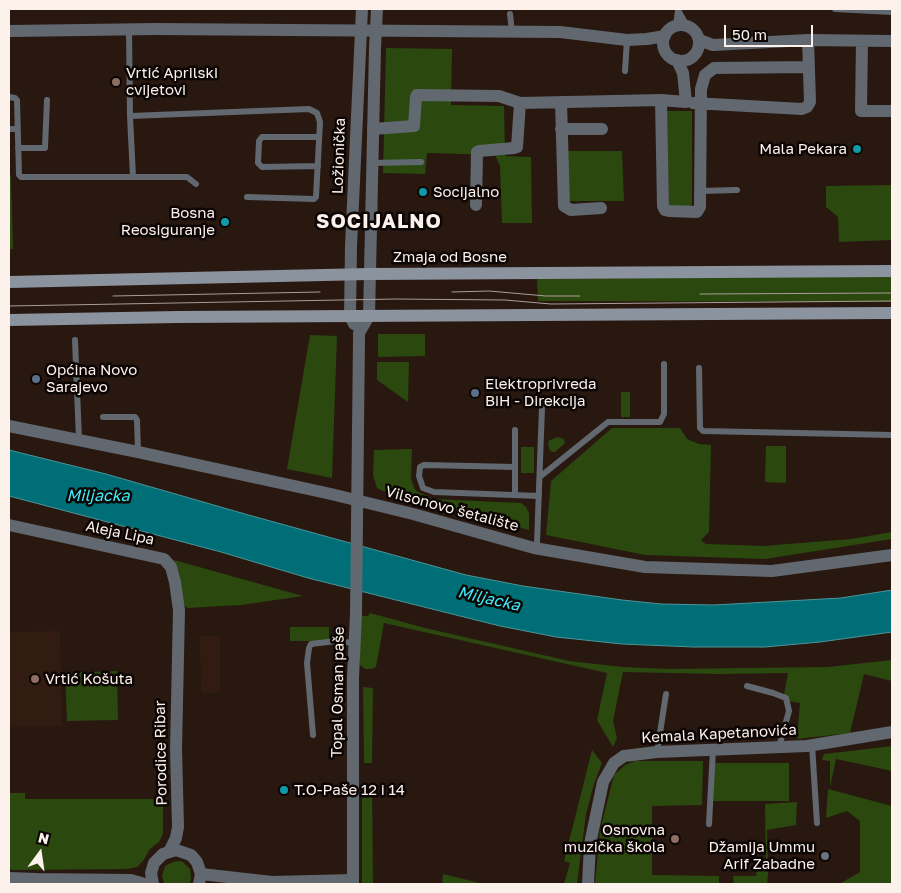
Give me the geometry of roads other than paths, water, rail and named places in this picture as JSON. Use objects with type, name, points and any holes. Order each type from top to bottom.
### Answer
[{"type":"main road","name":"Zmaja od Bosne","points":[[9,282],[351,274],[892,271]]},
{"type":"main road","points":[[9,320],[178,317],[892,313]]},
{"type":"street","name":"Ložionička","points":[[350,316],[362,9]]},
{"type":"street","points":[[357,500],[360,333],[369,316],[377,9]]},
{"type":"street","points":[[681,65],[693,57],[698,46],[693,30],[682,26],[668,32],[665,42],[668,55],[681,65],[686,102]]},
{"type":"street","points":[[9,31],[129,29],[560,32],[628,40],[665,42]]},
{"type":"street","points":[[373,129],[414,126],[417,95],[499,96],[520,104],[661,100],[700,104],[802,109],[807,107],[810,102],[808,40]]},
{"type":"street","points":[[698,46],[808,40],[892,41]]},
{"type":"street","points":[[862,41],[861,111],[892,111]]},
{"type":"street","points":[[661,100],[663,206],[665,210],[696,212],[700,207],[700,104],[701,89],[705,75],[714,68],[808,67]]},
{"type":"street","points":[[561,102],[564,206],[571,210],[601,208]]},
{"type":"street","points":[[476,205],[477,152],[517,147],[520,104]]},
{"type":"street","points":[[561,129],[602,129]]},
{"type":"street","points":[[350,316],[360,333]]},
{"type":"street","name":"Vilsonovo šetalište","points":[[9,426],[357,500],[534,548],[645,567],[772,571],[892,555]]},
{"type":"street","name":"Topal Osman paše","points":[[353,882],[353,725],[357,500]]},
{"type":"street","name":"Aleja Lipa","points":[[9,524],[164,559],[171,567],[179,610],[177,678]]},
{"type":"street","name":"Porodice Ribar","points":[[169,852],[176,838],[178,826],[177,678]]},
{"type":"street","name":"Kemala Kapetanovića","points":[[588,884],[590,844],[603,782],[614,763],[624,756],[657,752],[812,745],[892,732]]},
{"type":"street","name":"Porodice Ribar","points":[[178,826],[191,855],[197,862],[200,879]]},
{"type":"street","points":[[9,878],[36,882],[150,881],[154,863],[158,858],[169,852],[182,851],[191,855]]},
{"type":"street","points":[[200,879],[268,883],[353,882]]},
{"type":"lane","points":[[678,9],[682,26]]},
{"type":"lane","points":[[678,9],[682,26]]},
{"type":"lane","points":[[835,9],[892,12]]},
{"type":"lane","points":[[510,14],[512,32]]},
{"type":"lane","points":[[129,29],[133,177]]},
{"type":"lane","points":[[625,71],[628,40]]},
{"type":"lane","points":[[9,98],[17,100],[19,175],[21,177],[187,177],[196,184]]},
{"type":"lane","points":[[18,148],[45,148],[47,100]]},
{"type":"lane","points":[[130,116],[309,109],[317,113],[319,118],[318,166],[316,196],[314,199],[247,197]]},
{"type":"lane","points":[[9,129],[18,129]]},
{"type":"lane","points":[[318,166],[262,167],[258,163],[259,142],[262,137],[319,137]]},
{"type":"lane","points":[[372,163],[421,162]]},
{"type":"lane","points":[[700,191],[737,190]]},
{"type":"lane","points":[[75,340],[79,440]]},
{"type":"lane","points":[[540,476],[608,422],[660,422],[664,414],[664,364]]},
{"type":"lane","points":[[699,368],[700,428],[703,431],[892,436]]},
{"type":"lane","points":[[534,548],[537,543],[542,407]]},
{"type":"lane","points":[[103,417],[135,417],[137,420],[138,452]]},
{"type":"lane","points":[[515,430],[515,495]]},
{"type":"lane","points":[[515,467],[424,465],[418,471],[423,488],[434,492],[539,496]]},
{"type":"lane","points":[[312,735],[307,663],[309,648],[311,644],[336,641],[354,642]]},
{"type":"lane","points":[[747,686],[786,698],[789,711],[780,747]]},
{"type":"lane","points":[[657,752],[666,694]]},
{"type":"lane","points":[[812,745],[817,823]]},
{"type":"lane","points":[[709,824],[713,749]]},
{"type":"water","name":"Miljacka","points":[[9,450],[106,474],[466,575],[523,586],[661,604],[714,605],[841,598],[892,590],[892,632],[765,647],[693,647],[622,644],[556,637],[500,626],[308,578],[221,552],[9,496]]},
{"type":"tram line","points":[[452,292],[489,291],[546,296],[580,296]]},
{"type":"tram line","points":[[113,296],[320,292]]},
{"type":"tram line","points":[[700,294],[892,293]]},
{"type":"tram line","points":[[9,306],[396,299],[505,300],[551,304],[892,301]]},
{"type":"place","name":"Vrtić Aprilski cvijetovi","points":[[116,82]]},
{"type":"place","name":"Mala Pekara","points":[[857,149]]},
{"type":"place","name":"Socijalno","points":[[423,192]]},
{"type":"place","name":"Bosna Reosiguranje","points":[[225,222]]},
{"type":"place","name":"Općina Novo Sarajevo","points":[[36,379]]},
{"type":"place","name":"Elektroprivreda BiH - Direkcija","points":[[475,393]]},
{"type":"place","name":"Vrtić Košuta","points":[[35,679]]},
{"type":"place","name":"T.O-Paše 12 i 14","points":[[284,790]]},
{"type":"place","name":"Osnovna muzička škola","points":[[675,839]]},
{"type":"place","name":"Džamija Ummu Arif Zabadne","points":[[825,856]]},
{"type":"district","name":"SOCIJALNO","points":[[379,222]]}]
